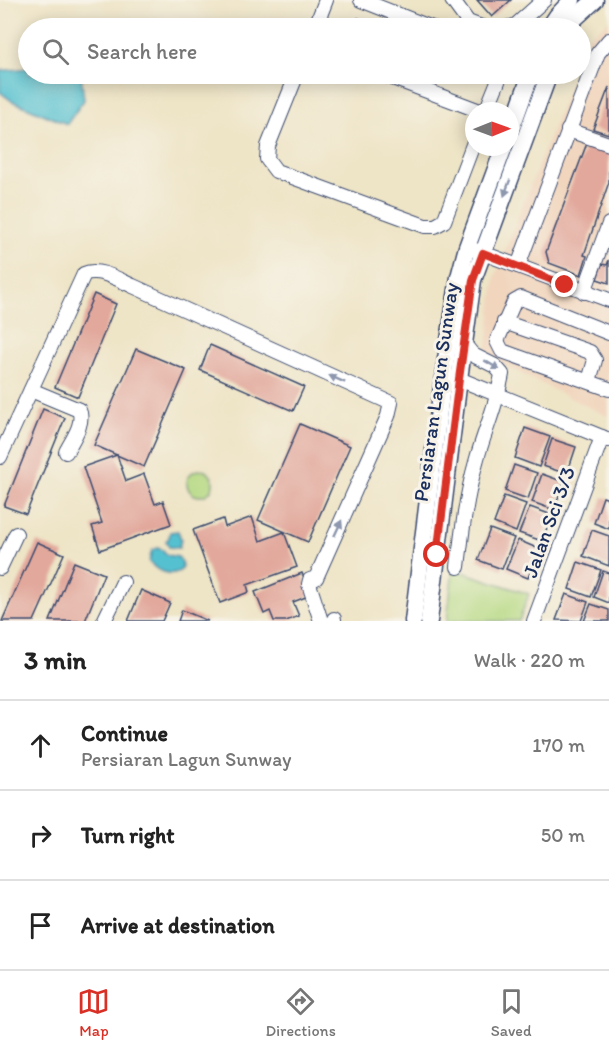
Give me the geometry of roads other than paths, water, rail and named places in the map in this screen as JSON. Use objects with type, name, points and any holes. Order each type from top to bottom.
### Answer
[{"type":"main road","points":[[556,18],[572,0]]},
{"type":"main road","points":[[575,18],[595,0]]},
{"type":"main road","points":[[519,107],[527,84]]},
{"type":"main road","name":"Persiaran Lagun Sunway","points":[[429,621],[459,278],[475,250],[545,84]]},
{"type":"main road","name":"Persiaran Lagun Sunway","points":[[413,621],[451,378],[464,344],[475,250],[501,156]]},
{"type":"street","points":[[319,18],[326,0]]},
{"type":"street","points":[[361,0],[407,18]]},
{"type":"street","points":[[452,0],[465,18]]},
{"type":"street","points":[[524,18],[544,0]]},
{"type":"street","points":[[528,14],[534,18]]},
{"type":"street","points":[[591,71],[598,53],[609,40]]},
{"type":"street","points":[[293,84],[268,146],[267,159],[276,171],[425,226],[435,226],[444,221],[469,156]]},
{"type":"street","points":[[427,84],[465,103]]},
{"type":"street","points":[[490,102],[497,84]]},
{"type":"street","points":[[518,266],[586,84]]},
{"type":"street","points":[[568,130],[609,144]]},
{"type":"street","points":[[584,292],[609,224]]},
{"type":"street","points":[[475,250],[609,300]]},
{"type":"street","points":[[0,457],[84,274],[90,271],[99,272],[391,403],[388,416],[316,578],[310,580],[309,587],[328,620]]},
{"type":"street","points":[[609,333],[521,298],[514,302],[497,341],[502,351],[609,389]]},
{"type":"street","points":[[504,322],[590,352],[596,360],[589,381]]},
{"type":"street","points":[[458,567],[467,500],[476,461],[499,395],[501,371],[473,355],[464,344]]},
{"type":"street","points":[[451,378],[606,439]]},
{"type":"street","points":[[31,390],[79,410],[80,422],[66,452]]},
{"type":"street","name":"Jalan Sci 3/3","points":[[534,621],[606,439]]},
{"type":"street","points":[[0,568],[16,534]]},
{"type":"street","points":[[104,621],[123,582]]},
{"type":"water","points":[[18,69],[18,84],[82,84],[84,100],[67,124],[12,101],[0,92],[0,71]]},
{"type":"water","points":[[178,531],[181,539],[179,548],[169,547],[166,541],[170,532]]},
{"type":"water","points":[[157,548],[163,550],[167,555],[178,557],[182,562],[182,569],[169,573],[160,571],[152,565],[149,562],[152,550]]}]
